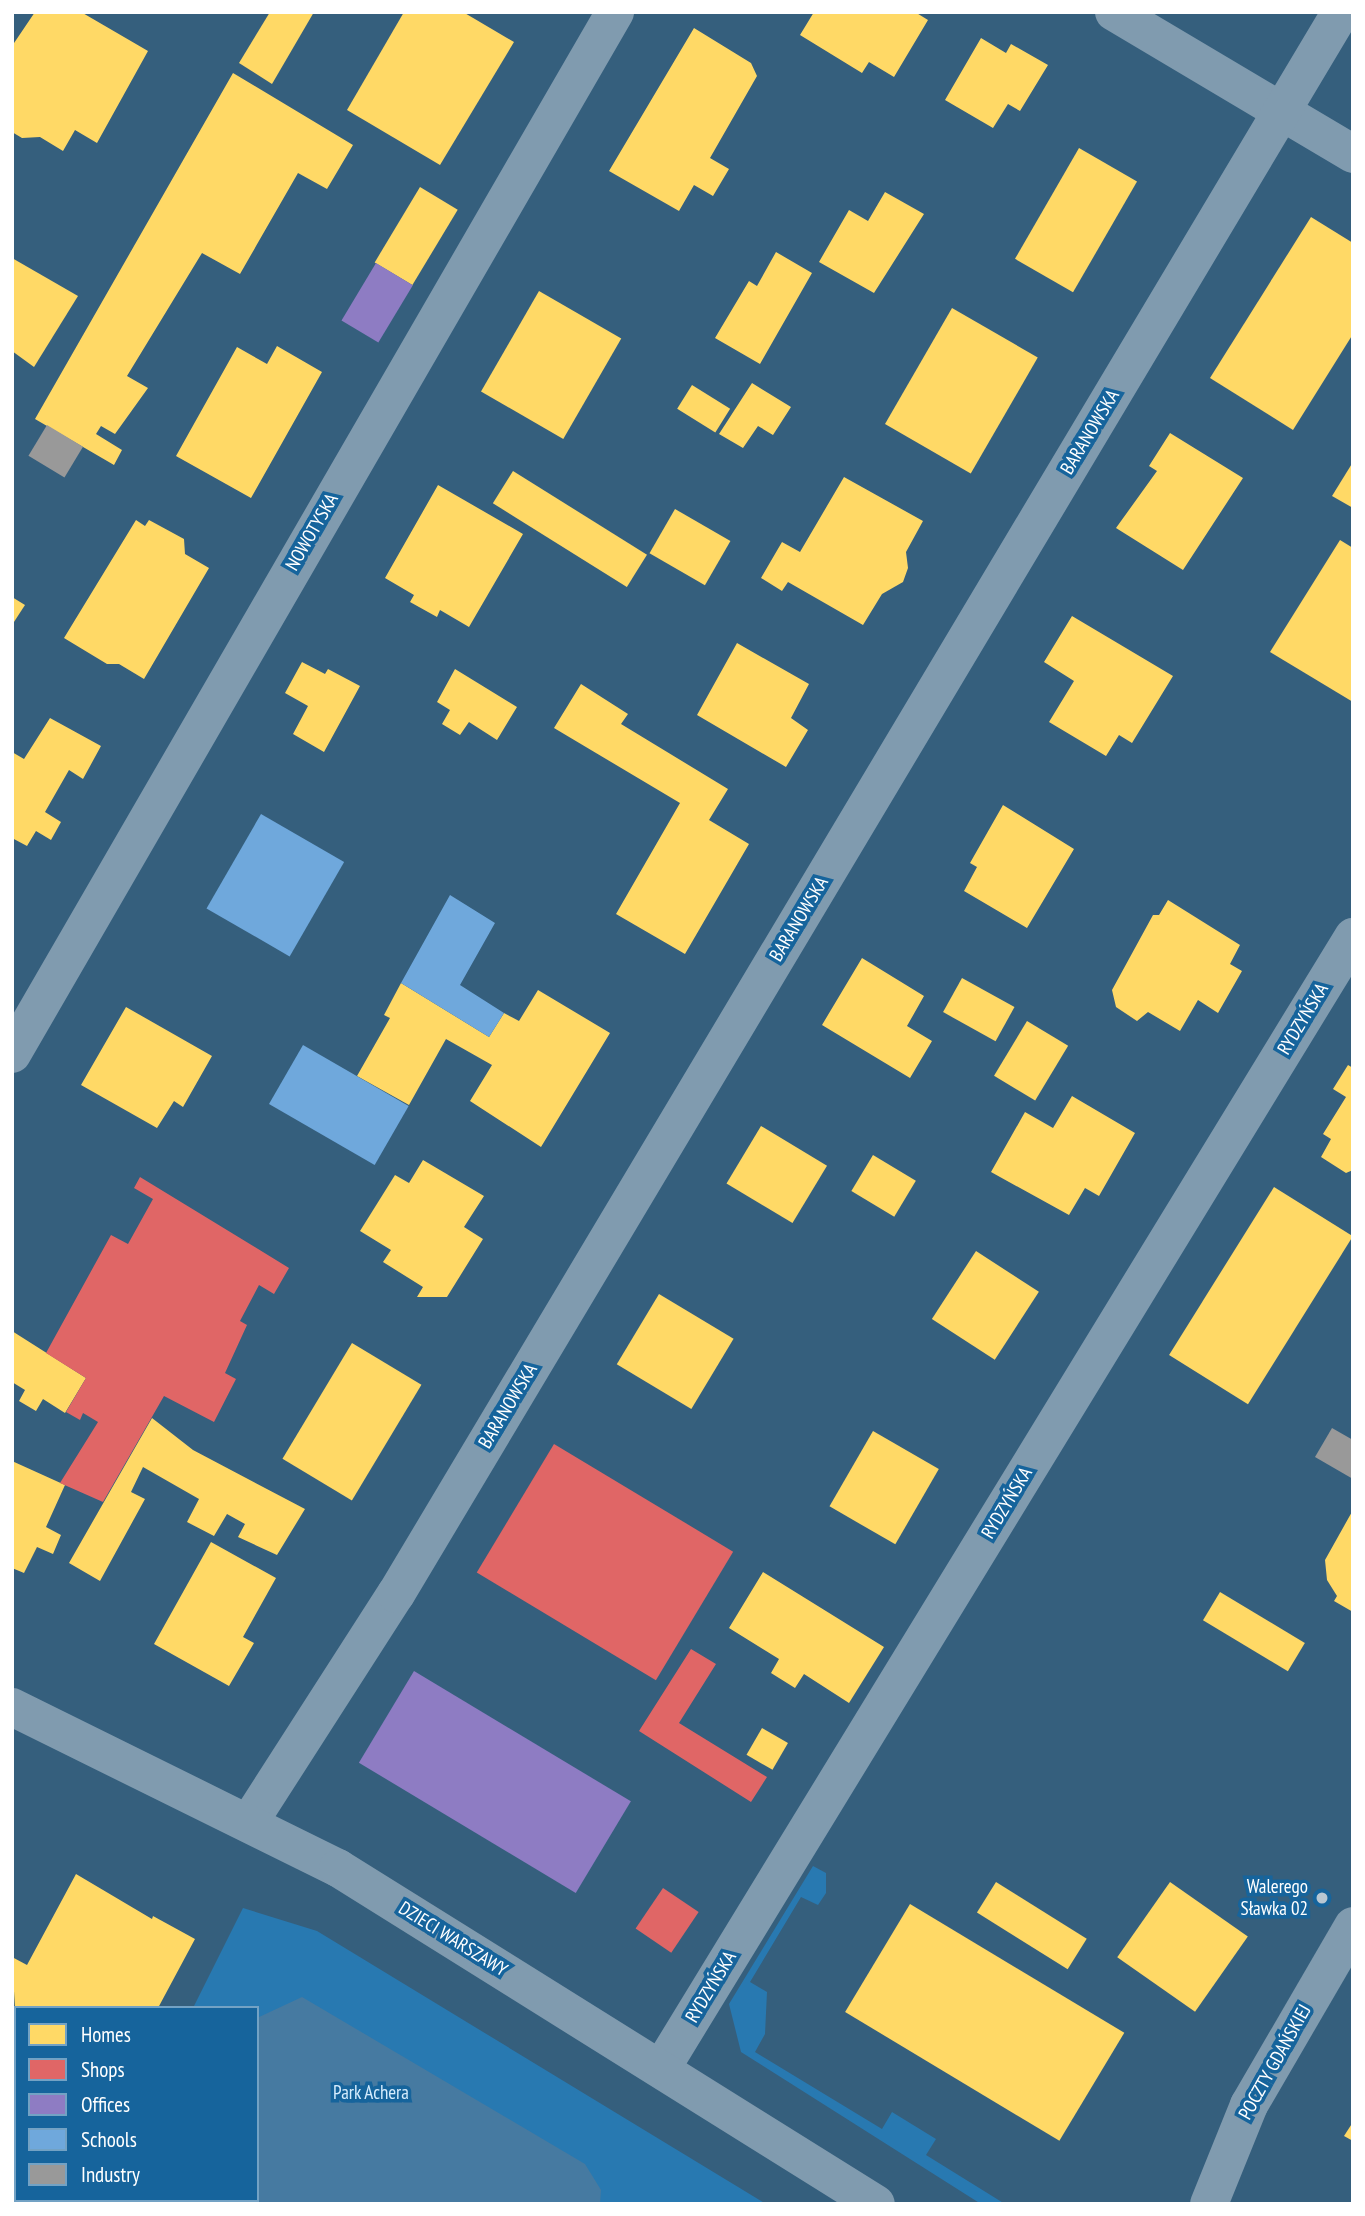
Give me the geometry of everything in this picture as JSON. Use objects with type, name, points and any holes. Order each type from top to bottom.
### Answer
[{"type":"street","name":"NOWOTYSKA","points":[[12,1054],[615,12]]},
{"type":"street","points":[[1114,12],[1353,154]]},
{"type":"street","name":"BARANOWSKA","points":[[250,1821],[396,1594],[1341,12]]},
{"type":"street","name":"RYDZYŃSKA","points":[[661,2069],[1353,937]]},
{"type":"street","name":"DZIECI WARSZAWY","points":[[12,1707],[250,1821],[338,1868],[876,2204]]},
{"type":"street","name":"POCZTY GDAŃSKIEJ","points":[[1209,2204],[1249,2105],[1353,1926]]},
{"type":"green space","points":[[813,1866],[826,1873],[826,1893],[818,1905],[801,1897],[750,1982],[767,1992],[765,2034],[755,2052],[882,2129],[892,2112],[936,2139],[926,2155],[1005,2204],[981,2204],[741,2052],[729,2004]]},
{"type":"green space","name":"Park Achera","points":[[243,1908],[317,1931],[766,2204],[92,2204],[259,2202],[259,2006],[194,2006]]},
{"type":"shaded area","points":[[302,1997],[585,2164],[601,2190],[600,2204],[141,2204],[259,2202],[259,2017]]},
{"type":"building: Homes","points":[[35,12],[81,12],[148,51],[97,143],[75,130],[63,151],[40,137],[22,138],[12,132],[12,46]]},
{"type":"building: Homes","points":[[270,12],[314,12],[272,84],[239,63]]},
{"type":"building: Homes","points":[[404,12],[463,12],[514,42],[440,165],[347,110]]},
{"type":"building: Homes","points":[[814,12],[915,12],[928,20],[894,77],[869,62],[862,73],[800,35]]},
{"type":"building: Homes","points":[[694,28],[751,63],[757,76],[710,158],[729,169],[713,196],[694,185],[679,211],[609,171]]},
{"type":"building: Homes","points":[[981,38],[1006,53],[1011,44],[1048,65],[1020,111],[1008,104],[993,128],[945,100]]},
{"type":"building: Homes","points":[[233,73],[353,145],[327,189],[298,173],[240,274],[202,253],[127,376],[148,388],[115,434],[101,426],[96,434],[122,450],[114,465],[35,419]]},
{"type":"building: Homes","points":[[1079,148],[1137,182],[1073,292],[1015,259]]},
{"type":"building: Homes","points":[[420,187],[458,210],[412,285],[375,262]]},
{"type":"building: Homes","points":[[885,192],[924,214],[874,293],[819,262],[849,210],[868,221]]},
{"type":"building: Homes","points":[[1311,217],[1353,243],[1353,334],[1293,430],[1210,378]]},
{"type":"building: Homes","points":[[776,252],[812,273],[760,364],[715,338],[749,281],[757,286]]},
{"type":"building: Homes","points":[[12,258],[78,296],[34,367],[12,351]]},
{"type":"building: Homes","points":[[539,291],[621,338],[563,439],[481,391]]},
{"type":"building: Homes","points":[[952,308],[1038,357],[971,474],[885,424]]},
{"type":"building: Homes","points":[[277,346],[322,372],[251,498],[176,456],[237,347],[267,364]]},
{"type":"building: Homes","points":[[752,383],[791,407],[773,435],[758,426],[743,448],[719,434]]},
{"type":"building: Homes","points":[[692,385],[730,409],[715,433],[677,409]]},
{"type":"building: Homes","points":[[1170,433],[1243,478],[1183,570],[1116,528],[1157,471],[1149,466]]},
{"type":"building: Homes","points":[[1353,462],[1353,508],[1332,496]]},
{"type":"building: Homes","points":[[513,471],[647,555],[627,587],[493,503]]},
{"type":"building: Homes","points":[[844,477],[923,521],[906,552],[908,568],[903,582],[882,594],[863,625],[788,582],[782,591],[761,578],[782,542],[800,552]]},
{"type":"building: Homes","points":[[438,485],[523,534],[469,627],[440,610],[437,617],[410,602],[414,595],[385,578]]},
{"type":"building: Homes","points":[[675,509],[730,541],[705,585],[650,553]]},
{"type":"building: Homes","points":[[136,520],[145,526],[149,520],[184,539],[185,554],[209,568],[144,679],[119,664],[107,664],[64,638]]},
{"type":"building: Homes","points":[[1340,540],[1353,548],[1353,702],[1270,652]]},
{"type":"building: Homes","points":[[12,597],[25,605],[12,625]]},
{"type":"building: Homes","points":[[1072,616],[1173,676],[1132,743],[1119,735],[1106,756],[1049,722],[1074,681],[1044,662]]},
{"type":"building: Homes","points":[[737,643],[809,684],[791,718],[808,730],[786,767],[697,715]]},
{"type":"building: Homes","points":[[302,662],[325,674],[328,669],[360,686],[324,752],[293,734],[308,706],[285,693]]},
{"type":"building: Homes","points":[[455,669],[517,707],[497,740],[469,722],[460,735],[442,724],[450,710],[437,702]]},
{"type":"building: Homes","points":[[581,684],[628,714],[621,724],[728,789],[709,820],[749,844],[685,954],[616,914],[680,803],[554,728]]},
{"type":"building: Homes","points":[[50,718],[101,746],[83,779],[69,770],[45,812],[61,822],[51,840],[36,831],[27,846],[12,838],[12,752],[24,759]]},
{"type":"building: Homes","points":[[1003,805],[1074,849],[1027,928],[964,891],[977,867],[970,863]]},
{"type":"building: Homes","points":[[1168,900],[1240,945],[1230,964],[1242,971],[1218,1013],[1198,1000],[1180,1031],[1148,1012],[1137,1021],[1116,1007],[1112,990],[1153,915],[1159,915]]},
{"type":"building: Homes","points":[[862,958],[924,996],[907,1026],[932,1041],[910,1078],[822,1025]]},
{"type":"building: Homes","points":[[962,978],[1014,1007],[996,1041],[943,1012]]},
{"type":"building: Homes","points":[[401,983],[489,1037],[504,1013],[519,1021],[538,990],[610,1033],[541,1147],[470,1101],[492,1065],[446,1039],[409,1105],[357,1076],[390,1018],[384,1015]]},
{"type":"building: Homes","points":[[126,1007],[212,1056],[183,1107],[174,1101],[157,1128],[81,1085]]},
{"type":"building: Homes","points":[[1027,1021],[1068,1046],[1035,1101],[994,1076]]},
{"type":"building: Homes","points":[[1348,1065],[1353,1068],[1353,1170],[1346,1173],[1321,1157],[1331,1139],[1323,1134],[1346,1097],[1333,1089]]},
{"type":"building: Homes","points":[[1072,1096],[1135,1133],[1099,1196],[1085,1188],[1069,1215],[991,1172],[1025,1112],[1053,1128]]},
{"type":"building: Homes","points":[[761,1126],[827,1166],[792,1223],[726,1183]]},
{"type":"building: Homes","points":[[873,1155],[916,1181],[894,1217],[851,1191]]},
{"type":"building: Homes","points":[[423,1160],[484,1196],[464,1227],[483,1239],[447,1297],[417,1297],[423,1287],[383,1262],[391,1250],[360,1231],[395,1175],[409,1183]]},
{"type":"building: Homes","points":[[1274,1187],[1353,1236],[1248,1404],[1169,1355]]},
{"type":"building: Homes","points":[[976,1251],[1039,1292],[995,1360],[932,1319]]},
{"type":"building: Homes","points":[[659,1294],[734,1339],[691,1409],[617,1364]]},
{"type":"building: Homes","points":[[12,1331],[86,1378],[65,1413],[43,1399],[36,1411],[19,1401],[25,1390],[12,1382]]},
{"type":"building: Homes","points":[[352,1343],[421,1385],[352,1500],[282,1459]]},
{"type":"building: Homes","points":[[152,1418],[193,1450],[305,1509],[277,1555],[238,1537],[245,1524],[227,1514],[214,1536],[187,1522],[199,1499],[143,1467],[131,1492],[145,1499],[100,1581],[69,1563]]},
{"type":"building: Homes","points":[[873,1431],[939,1469],[895,1544],[830,1506]]},
{"type":"building: Homes","points":[[12,1461],[65,1485],[46,1527],[61,1535],[53,1554],[37,1547],[24,1573],[12,1568]]},
{"type":"building: Homes","points":[[1353,1510],[1353,1612],[1334,1601],[1337,1596],[1327,1580],[1325,1560]]},
{"type":"building: Homes","points":[[211,1542],[276,1578],[243,1637],[254,1643],[229,1686],[154,1644]]},
{"type":"building: Homes","points":[[763,1572],[884,1647],[849,1703],[804,1674],[795,1688],[771,1673],[779,1659],[729,1628]]},
{"type":"building: Homes","points":[[1220,1592],[1305,1643],[1288,1671],[1203,1620]]},
{"type":"building: Homes","points":[[762,1728],[788,1743],[772,1770],[746,1755]]},
{"type":"building: Homes","points":[[76,1874],[152,1919],[153,1916],[195,1939],[159,2006],[15,2006],[12,1957],[27,1965]]},
{"type":"building: Homes","points":[[996,1882],[1087,1939],[1068,1969],[977,1913]]},
{"type":"building: Homes","points":[[1170,1882],[1248,1936],[1195,2012],[1117,1957]]},
{"type":"building: Homes","points":[[910,1904],[1124,2033],[1059,2141],[845,2012]]},
{"type":"building: Homes","points":[[1353,2122],[1353,2141],[1344,2136]]},
{"type":"building: Homes","points":[[12,2163],[14,2202],[31,2202],[12,2204]]},
{"type":"building: Shops","points":[[140,1177],[289,1268],[274,1294],[259,1285],[240,1321],[247,1325],[225,1373],[236,1379],[214,1422],[164,1396],[103,1502],[60,1483],[98,1422],[83,1413],[80,1420],[66,1412],[86,1378],[46,1353],[111,1235],[128,1244],[153,1199],[134,1188]]},
{"type":"building: Shops","points":[[554,1444],[733,1552],[656,1680],[477,1573]]},
{"type":"building: Shops","points":[[691,1649],[716,1664],[679,1723],[767,1777],[751,1802],[639,1731]]},
{"type":"building: Shops","points":[[663,1888],[699,1912],[671,1953],[636,1929]]},
{"type":"building: Offices","points":[[376,263],[413,285],[378,343],[341,320]]},
{"type":"building: Offices","points":[[414,1671],[631,1801],[576,1893],[359,1763]]},
{"type":"building: Schools","points":[[261,814],[344,862],[290,956],[206,908]]},
{"type":"building: Schools","points":[[450,895],[495,923],[460,985],[504,1013],[489,1037],[401,983]]},
{"type":"building: Schools","points":[[303,1045],[409,1106],[375,1165],[269,1104]]},
{"type":"building: Industry","points":[[47,425],[83,447],[64,477],[28,456]]},
{"type":"building: Industry","points":[[1332,1428],[1353,1440],[1353,1479],[1315,1457]]},
{"type":"place","name":"Walerego Sławka 02","points":[[1322,1898]]}]
